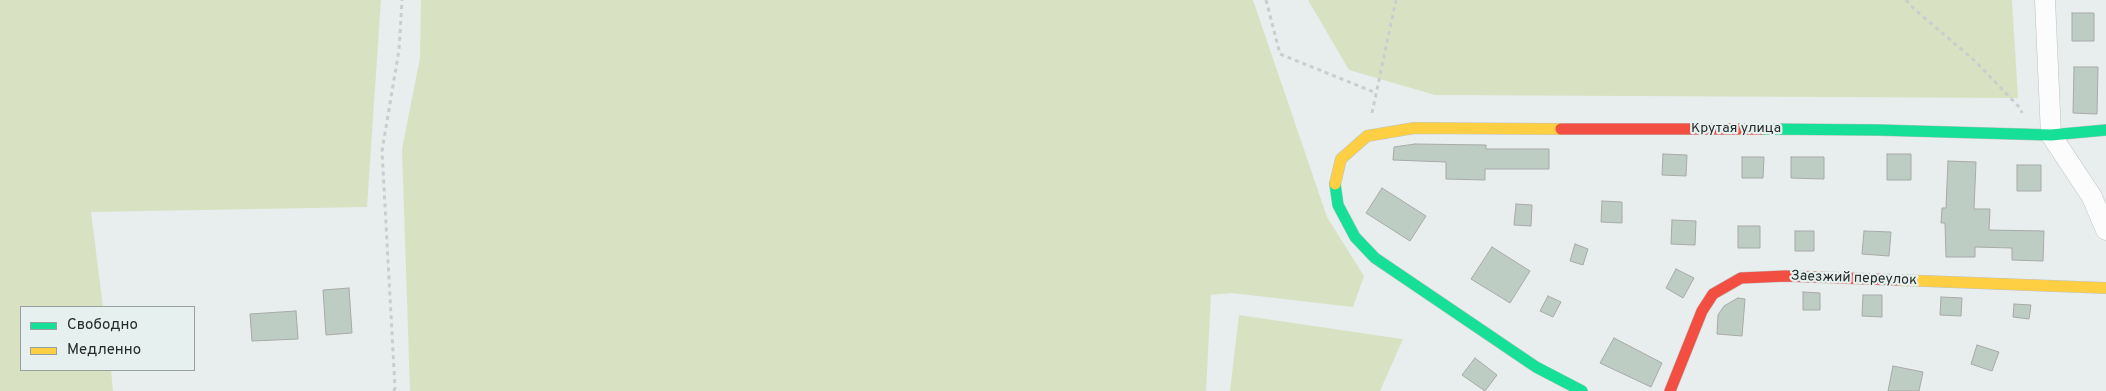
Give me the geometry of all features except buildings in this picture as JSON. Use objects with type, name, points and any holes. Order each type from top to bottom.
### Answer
[{"type":"street","points":[[2045,0],[2042,135],[2092,197],[2106,230]]},
{"type":"street","name":"Крутая улица","points":[[1367,136],[1414,128],[1878,130],[2042,135],[2106,130]]},
{"type":"street","points":[[1367,136],[1341,159],[1335,182],[1338,205],[1355,237],[1375,258],[1536,367],[1582,391]]},
{"type":"street","name":"Заезжий переулок","points":[[1670,391],[1702,311],[1712,294],[1741,278],[1786,276],[2106,288]]},
{"type":"path","points":[[394,391],[382,150],[399,50],[402,0]]},
{"type":"path","points":[[1266,0],[1280,54],[1376,94]]},
{"type":"path","points":[[1367,136],[1396,0]]},
{"type":"path","points":[[1906,0],[1975,61],[2020,108],[2042,135]]},
{"type":"green space","points":[[0,0],[381,0],[367,207],[91,212],[103,306],[20,306],[20,371],[111,371],[113,391],[0,391]]},
{"type":"green space","points":[[421,0],[1253,0],[1327,217],[1364,276],[1353,307],[1231,293],[1211,295],[1206,391],[410,391],[402,149],[420,58]]},
{"type":"green space","points":[[1308,0],[2012,0],[2018,98],[1435,95],[1349,70]]},
{"type":"green space","points":[[1239,315],[1403,339],[1380,391],[1230,391]]},
{"type":"traffic: fast","points":[[1762,129],[2051,135],[2106,130]]},
{"type":"traffic: fast","points":[[1335,184],[1338,205],[1355,237],[1375,258],[1536,367],[1582,391]]},
{"type":"traffic: slow","points":[[1335,184],[1341,159],[1367,136],[1414,128],[1561,129]]},
{"type":"traffic: slow","points":[[1899,280],[2106,288]]},
{"type":"traffic: jam","points":[[1561,129],[1762,129]]},
{"type":"traffic: jam","points":[[1670,391],[1702,311],[1713,294],[1741,278],[1786,276],[1899,280]]}]
